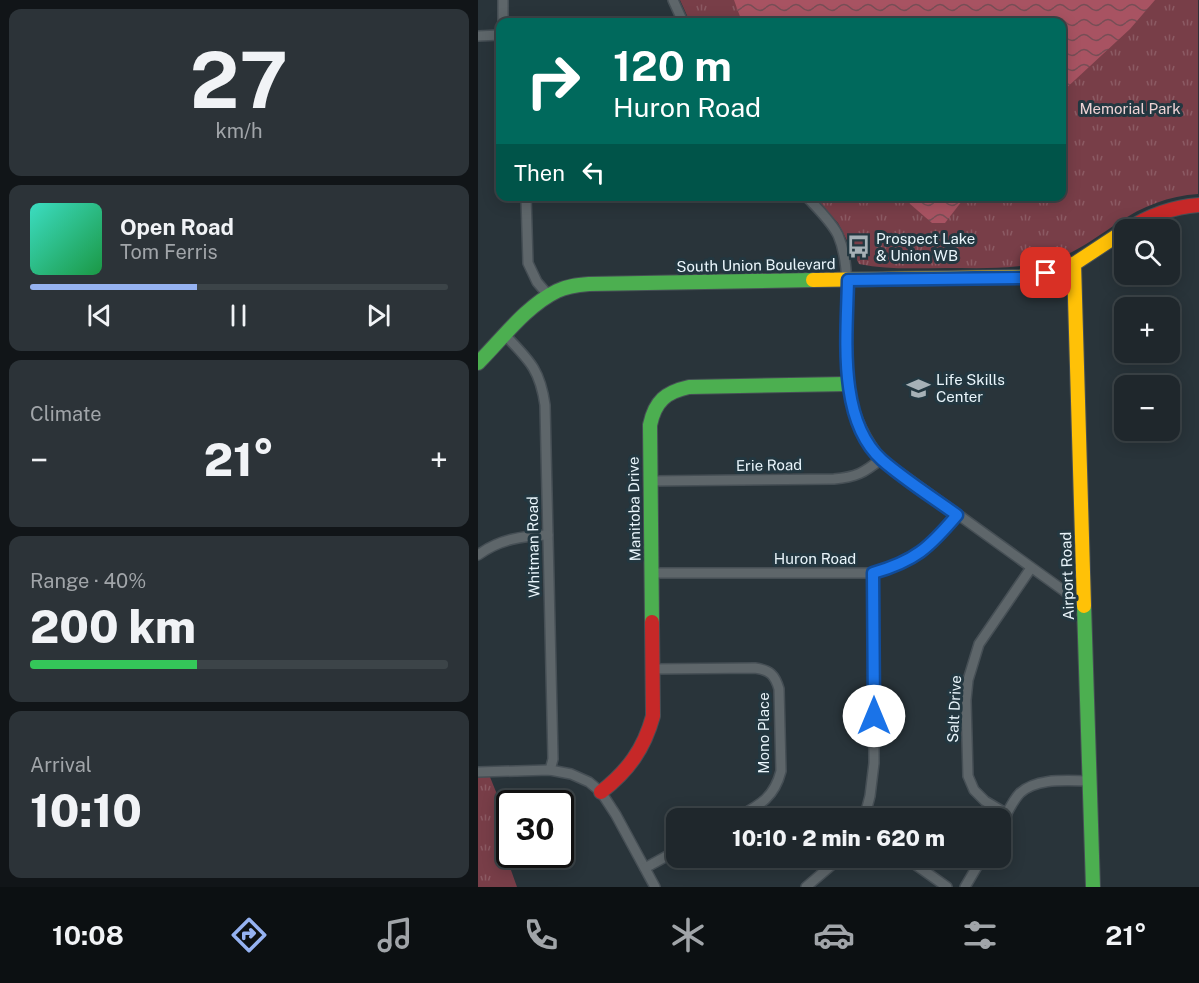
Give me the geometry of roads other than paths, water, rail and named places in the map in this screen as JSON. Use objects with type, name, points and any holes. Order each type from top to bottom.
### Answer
[{"type":"main road","name":"South Union Boulevard","points":[[1146,219],[1157,213],[1180,207],[1198,206]]},
{"type":"main road","name":"South Union Boulevard","points":[[478,363],[549,296],[563,288],[589,284],[1021,278],[1074,264],[1114,238]]},
{"type":"main road","name":"Airport Road","points":[[1074,264],[1093,887]]},
{"type":"main road","name":"Manitoba Drive","points":[[601,792],[632,766],[648,736],[653,716],[650,425],[652,409],[659,399],[672,390],[689,387],[847,384]]},
{"type":"street","points":[[503,0],[503,18]]},
{"type":"street","points":[[673,0],[681,18]]},
{"type":"street","points":[[478,36],[496,35]]},
{"type":"street","points":[[526,201],[528,263],[549,296]]},
{"type":"street","points":[[810,201],[837,232],[843,248],[848,280],[847,384],[858,422],[867,441],[881,459],[1085,606]]},
{"type":"street","name":"Whitman Road","points":[[506,336],[526,357],[538,375],[545,405],[553,759],[550,770]]},
{"type":"street","name":"Erie Road","points":[[651,481],[834,479],[864,473],[881,459]]},
{"type":"street","name":"Huron Road","points":[[652,573],[873,573],[914,558],[933,543],[957,515]]},
{"type":"street","points":[[478,555],[489,547],[506,540],[521,536],[548,535]]},
{"type":"street","name":"Salt Drive","points":[[997,808],[985,801],[974,790],[968,776],[966,711],[968,680],[979,644],[1032,568]]},
{"type":"street","points":[[867,808],[871,796],[874,763],[873,573]]},
{"type":"street","name":"Mono Place","points":[[653,669],[755,668],[764,669],[773,674],[780,689],[781,771],[778,783],[771,794],[754,808]]},
{"type":"street","points":[[478,772],[550,770],[571,774],[589,782],[601,792],[655,887]]},
{"type":"street","points":[[1011,808],[1020,793],[1037,784],[1091,780]]},
{"type":"street","points":[[645,868],[666,856]]},
{"type":"street","points":[[806,887],[828,868]]},
{"type":"street","points":[[920,868],[947,887]]},
{"type":"street","points":[[965,887],[976,868]]},
{"type":"water","points":[[734,0],[1155,0],[1130,29],[1066,88],[1066,18],[741,18]]},
{"type":"water","points":[[907,201],[962,201],[945,223],[932,223]]},
{"type":"place","name":"Prospect Lake & Union WB","points":[[858,247]]},
{"type":"place","name":"Life Skills Center","points":[[918,388]]},
{"type":"park label","name":"Memorial Park","points":[[1130,108]]}]
